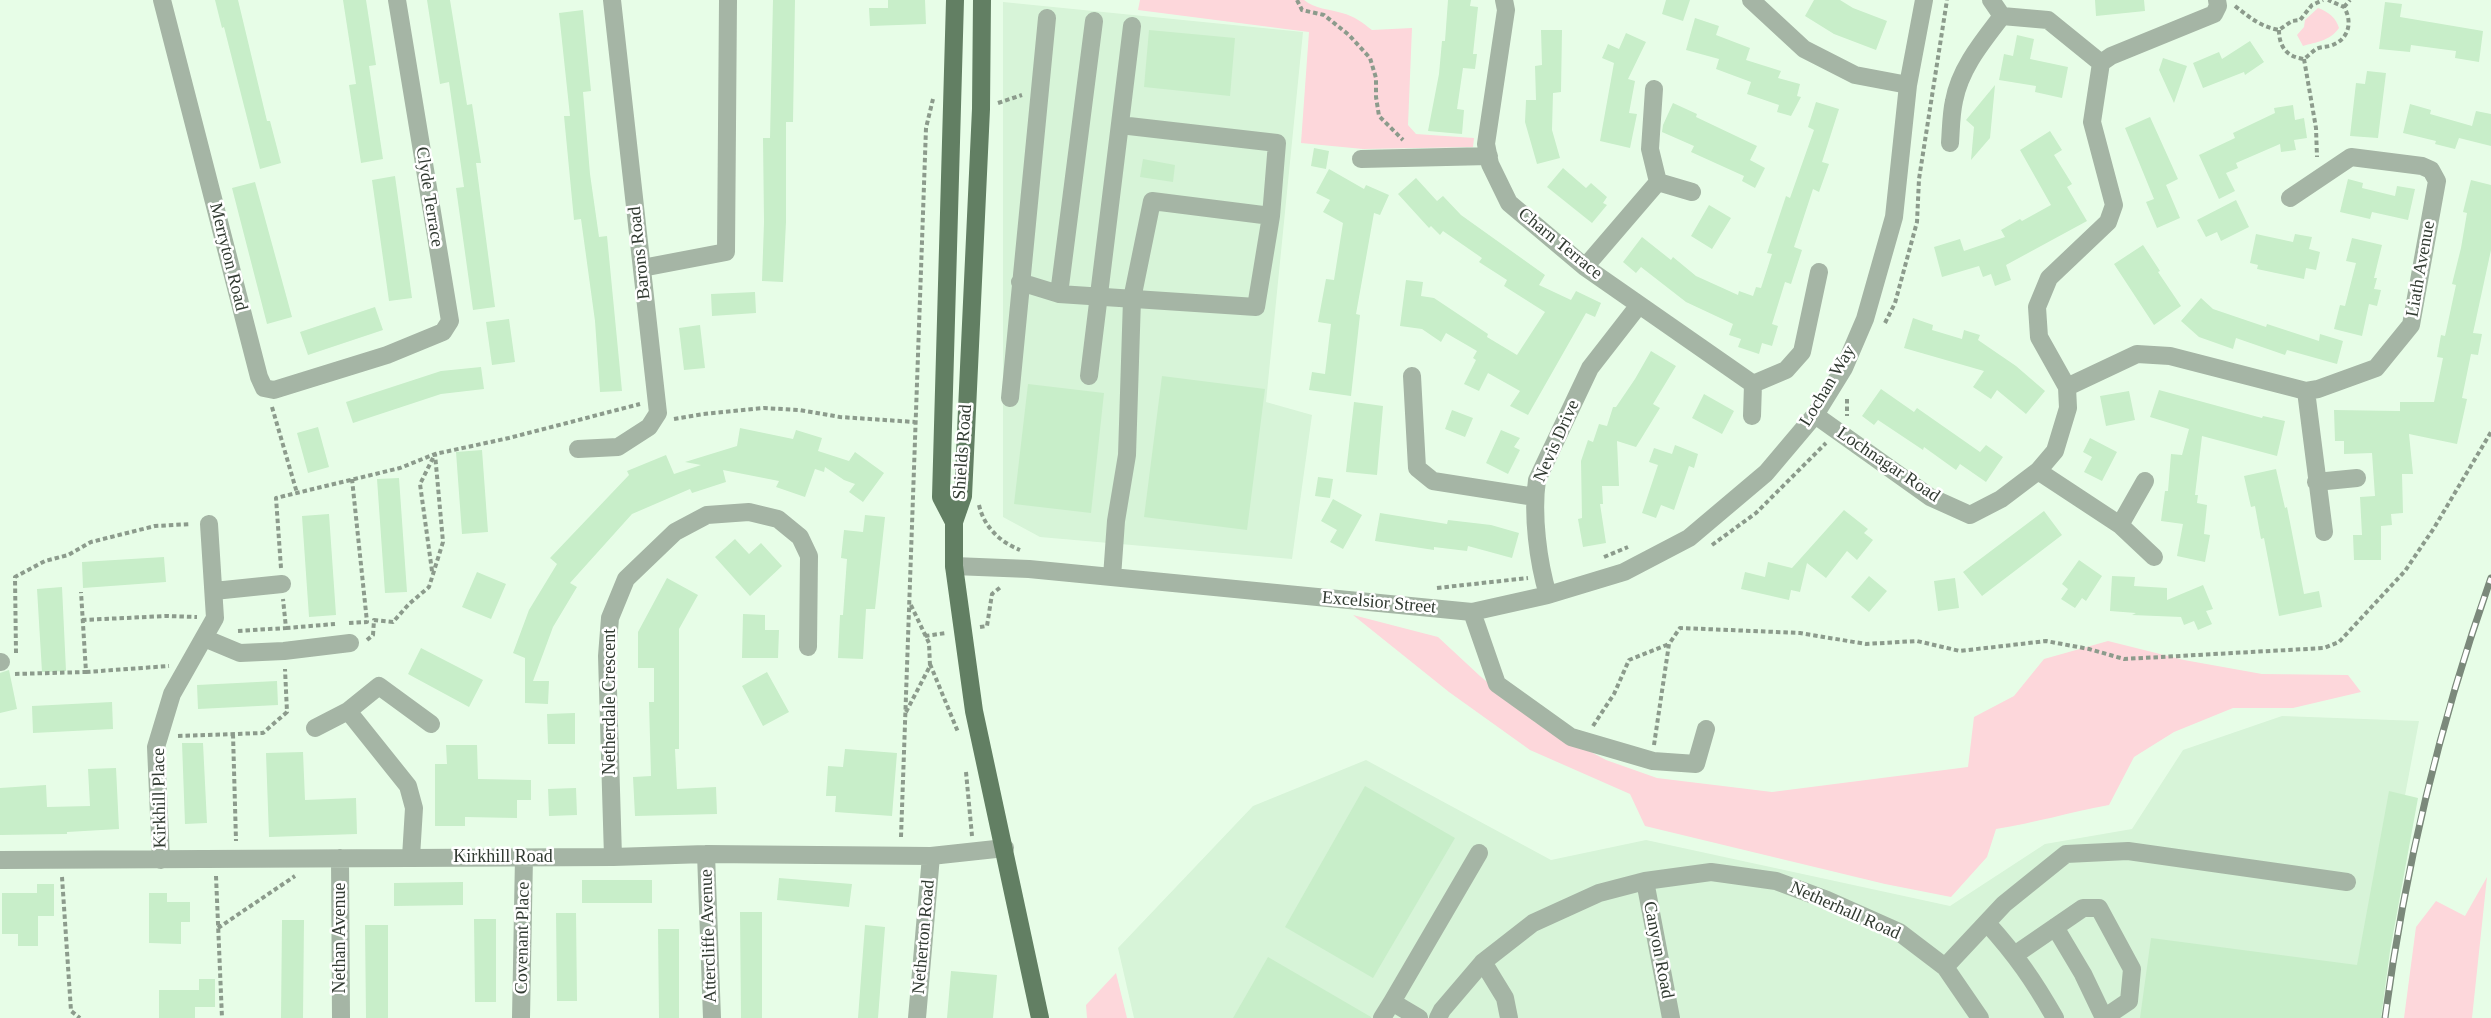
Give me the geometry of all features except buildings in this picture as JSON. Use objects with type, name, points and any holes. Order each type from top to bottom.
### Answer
[{"type":"main road","name":"Shields Road","points":[[954,522],[942,497],[955,0]]},
{"type":"main road","name":"Shields Road","points":[[954,522],[963,496],[981,109],[982,0]]},
{"type":"main road","points":[[954,522],[954,566],[974,711],[1040,1018]]},
{"type":"street","name":"Merryton Road","points":[[162,0],[259,377],[264,388]]},
{"type":"street","name":"Clyde Terrace","points":[[264,388],[274,390],[387,355],[443,332],[450,321],[397,0]]},
{"type":"street","name":"Barons Road","points":[[612,0],[658,412],[651,423]]},
{"type":"street","points":[[642,268],[726,252],[728,0]]},
{"type":"street","name":"Charn Terrace","points":[[1504,0],[1506,10],[1486,144],[1509,203],[1585,267],[1753,384]]},
{"type":"street","points":[[1751,0],[1769,7],[1804,49],[1855,75],[1908,85]]},
{"type":"street","name":"Lochan Way","points":[[1472,612],[1548,595],[1624,572],[1689,538],[1766,473],[1815,415],[1844,368],[1865,319],[1894,217],[1908,85],[1924,0]]},
{"type":"street","points":[[1991,0],[2002,16]]},
{"type":"street","points":[[2217,0],[2214,14],[2110,56],[2101,63],[2092,122],[2114,205],[2108,222],[2049,278],[2037,307],[2039,337],[2067,387],[2138,354],[2170,356],[2306,391],[2324,532]]},
{"type":"street","points":[[1950,143],[1954,100],[1975,51],[2002,16]]},
{"type":"street","points":[[2002,16],[2048,20],[2101,63]]},
{"type":"street","points":[[1010,398],[1047,18]]},
{"type":"street","points":[[1059,294],[1094,21]]},
{"type":"street","points":[[1089,376],[1132,26]]},
{"type":"street","points":[[1654,89],[1650,149],[1658,182]]},
{"type":"street","points":[[1020,282],[1059,294],[1256,307],[1271,216],[1277,143],[1120,125]]},
{"type":"street","points":[[1361,159],[1489,156]]},
{"type":"street","name":"Liath Avenue","points":[[2290,198],[2351,158],[2421,166],[2431,170],[2437,181],[2411,325],[2376,368],[2318,389],[2306,391]]},
{"type":"street","points":[[1658,182],[1692,192]]},
{"type":"street","points":[[1585,267],[1658,182]]},
{"type":"street","points":[[1112,577],[1116,521],[1127,455],[1132,299],[1152,201],[1271,216]]},
{"type":"street","points":[[1752,416],[1753,384],[1786,370],[1802,352],[1818,272]]},
{"type":"street","name":"Nevis Drive","points":[[1548,595],[1542,575],[1535,497],[1537,480],[1590,368],[1639,305]]},
{"type":"street","points":[[1412,376],[1417,468],[1433,481],[1535,497]]},
{"type":"street","name":"Lochnagar Road","points":[[1815,415],[1930,497],[1970,515],[2001,499],[2038,471],[2055,451],[2068,408],[2067,387]]},
{"type":"street","points":[[578,449],[618,447],[651,423]]},
{"type":"street","points":[[2038,471],[2120,525],[2154,557]]},
{"type":"street","points":[[2316,482],[2357,478]]},
{"type":"street","points":[[2120,525],[2145,481]]},
{"type":"street","name":"Netherdale Crescent","points":[[613,857],[607,656],[610,618],[626,579],[675,532],[707,515],[749,512],[778,519],[800,537],[809,556],[808,647]]},
{"type":"street","points":[[209,524],[214,591],[210,627],[240,653],[284,651],[350,643]]},
{"type":"street","name":"Excelsior Street","points":[[954,566],[1029,569],[1472,612]]},
{"type":"street","points":[[214,591],[282,584]]},
{"type":"street","points":[[1472,612],[1497,684],[1571,737],[1653,761],[1696,764],[1706,729]]},
{"type":"street","name":"Kirkhill Place","points":[[161,860],[156,747],[172,694],[210,627]]},
{"type":"street","points":[[315,728],[348,711],[379,686],[431,724]]},
{"type":"street","points":[[348,711],[408,786],[414,808],[411,857]]},
{"type":"street","name":"Kirkhill Road","points":[[0,860],[613,857],[706,854],[931,856],[1005,848]]},
{"type":"street","points":[[1945,967],[2004,904],[2066,854],[2128,851],[2347,882]]},
{"type":"street","name":"Attercliffe Avenue","points":[[706,854],[712,1018]]},
{"type":"street","points":[[1419,1018],[1387,1010],[1479,854]]},
{"type":"street","name":"Netherton Road","points":[[917,1018],[931,856]]},
{"type":"street","name":"Nethan Avenue","points":[[332,857],[341,1018]]},
{"type":"street","name":"Covenant Place","points":[[521,1018],[524,857]]},
{"type":"street","name":"Canyon Road","points":[[1438,1018],[1442,1010],[1483,962],[1533,923],[1599,893],[1645,881],[1711,872]]},
{"type":"street","name":"Netherhall Road","points":[[1711,872],[1776,881],[1827,900],[1899,932],[1945,967],[1980,1018]]},
{"type":"street","name":"Canyon Road","points":[[1645,881],[1671,1018]]},
{"type":"street","points":[[2016,954],[2055,927],[2083,908],[2099,908],[2132,969],[2129,1001],[2104,1018],[2083,974],[2055,927]]},
{"type":"street","points":[[1987,923],[2016,954],[2031,975],[2055,1018]]},
{"type":"street","points":[[1483,962],[1505,998],[1509,1018]]},
{"type":"path","points":[[1297,0],[1302,10],[1324,15],[1349,35],[1370,58],[1376,78],[1379,116],[1407,144]]},
{"type":"path","points":[[2227,0],[2254,21],[2268,28],[2279,30],[2292,21],[2300,20],[2312,5],[2326,0],[2344,7],[2350,20],[2349,31],[2341,40],[2318,48],[2304,59]]},
{"type":"path","points":[[2344,7],[2350,0]]},
{"type":"path","points":[[2279,30],[2282,48],[2290,55],[2304,59]]},
{"type":"path","points":[[2304,59],[2316,128],[2318,179]]},
{"type":"path","points":[[902,856],[901,825],[926,128],[934,94]]},
{"type":"path","points":[[981,109],[1024,94],[1038,103]]},
{"type":"path","points":[[264,388],[297,493]]},
{"type":"path","points":[[285,628],[276,498],[400,468],[435,454],[509,438],[656,399]]},
{"type":"path","points":[[651,423],[703,414],[764,408],[799,410],[840,417],[915,422]]},
{"type":"path","points":[[1653,761],[1661,690],[1670,644],[1680,628],[1702,627],[1800,633],[1866,644],[1917,641],[1960,651],[2046,641],[2089,649],[2124,659],[2324,648],[2339,642],[2405,571],[2434,528],[2491,432]]},
{"type":"path","points":[[82,620],[167,616],[226,632],[374,620],[393,622],[429,587],[443,542],[435,454]]},
{"type":"path","points":[[432,575],[420,484],[435,454]]},
{"type":"path","points":[[351,479],[367,622]]},
{"type":"path","points":[[189,665],[14,674],[8,661],[15,577],[45,561],[68,555],[91,542],[155,526],[209,524]]},
{"type":"path","points":[[1600,558],[1632,545]]},
{"type":"path","points":[[1433,588],[1454,588],[1542,575]]},
{"type":"path","points":[[81,592],[86,672]]},
{"type":"path","points":[[909,600],[929,643],[930,663],[960,736]]},
{"type":"path","points":[[350,643],[363,643],[373,635],[374,620]]},
{"type":"path","points":[[1571,737],[1593,726],[1614,694],[1629,660],[1670,644]]},
{"type":"path","points":[[159,737],[263,733],[287,712],[284,651]]},
{"type":"path","points":[[905,715],[930,663]]},
{"type":"path","points":[[233,734],[236,858]]},
{"type":"path","points":[[965,768],[969,790],[972,851]]},
{"type":"path","points":[[218,928],[332,857]]},
{"type":"path","points":[[61,858],[71,1011],[80,1018]]},
{"type":"path","points":[[215,858],[222,1018]]},
{"type":"shaded area","points":[[1140,0],[1304,0],[1317,7],[1350,16],[1372,30],[1412,28],[1408,125],[1416,134],[1474,138],[1473,147],[1363,149],[1301,143],[1309,32],[1138,10]]},
{"type":"shaded area","points":[[1003,2],[1303,32],[1266,402],[1312,415],[1292,559],[1040,537],[1003,517]]},
{"type":"shaded area","points":[[2318,8],[2332,16],[2339,28],[2327,38],[2303,46],[2297,35],[2304,27],[2305,20]]},
{"type":"shaded area","points":[[1353,615],[1438,637],[1535,722],[1606,760],[1657,778],[1772,792],[1968,767],[1974,717],[2014,696],[2044,659],[2108,641],[2184,660],[2262,674],[2348,675],[2361,692],[2293,708],[2233,708],[2174,732],[2134,757],[2109,805],[1996,829],[1987,857],[1951,897],[1885,884],[1645,826],[1630,794],[1530,750],[1449,692]]},
{"type":"shaded area","points":[[2282,716],[2419,721],[2375,955],[2369,1018],[1134,1018],[1118,948],[1253,806],[1366,760],[1551,860],[1646,840],[1950,906],[2045,844],[2132,829],[2183,750]]},
{"type":"shaded area","points":[[2487,877],[2472,1018],[2404,1018],[2416,927],[2436,901],[2465,916]]},
{"type":"shaded area","points":[[1116,973],[1127,1018],[1087,1018],[1086,1005]]},
{"type":"railway","points":[[2385,1018],[2403,906],[2426,795],[2456,686],[2491,578]]}]
